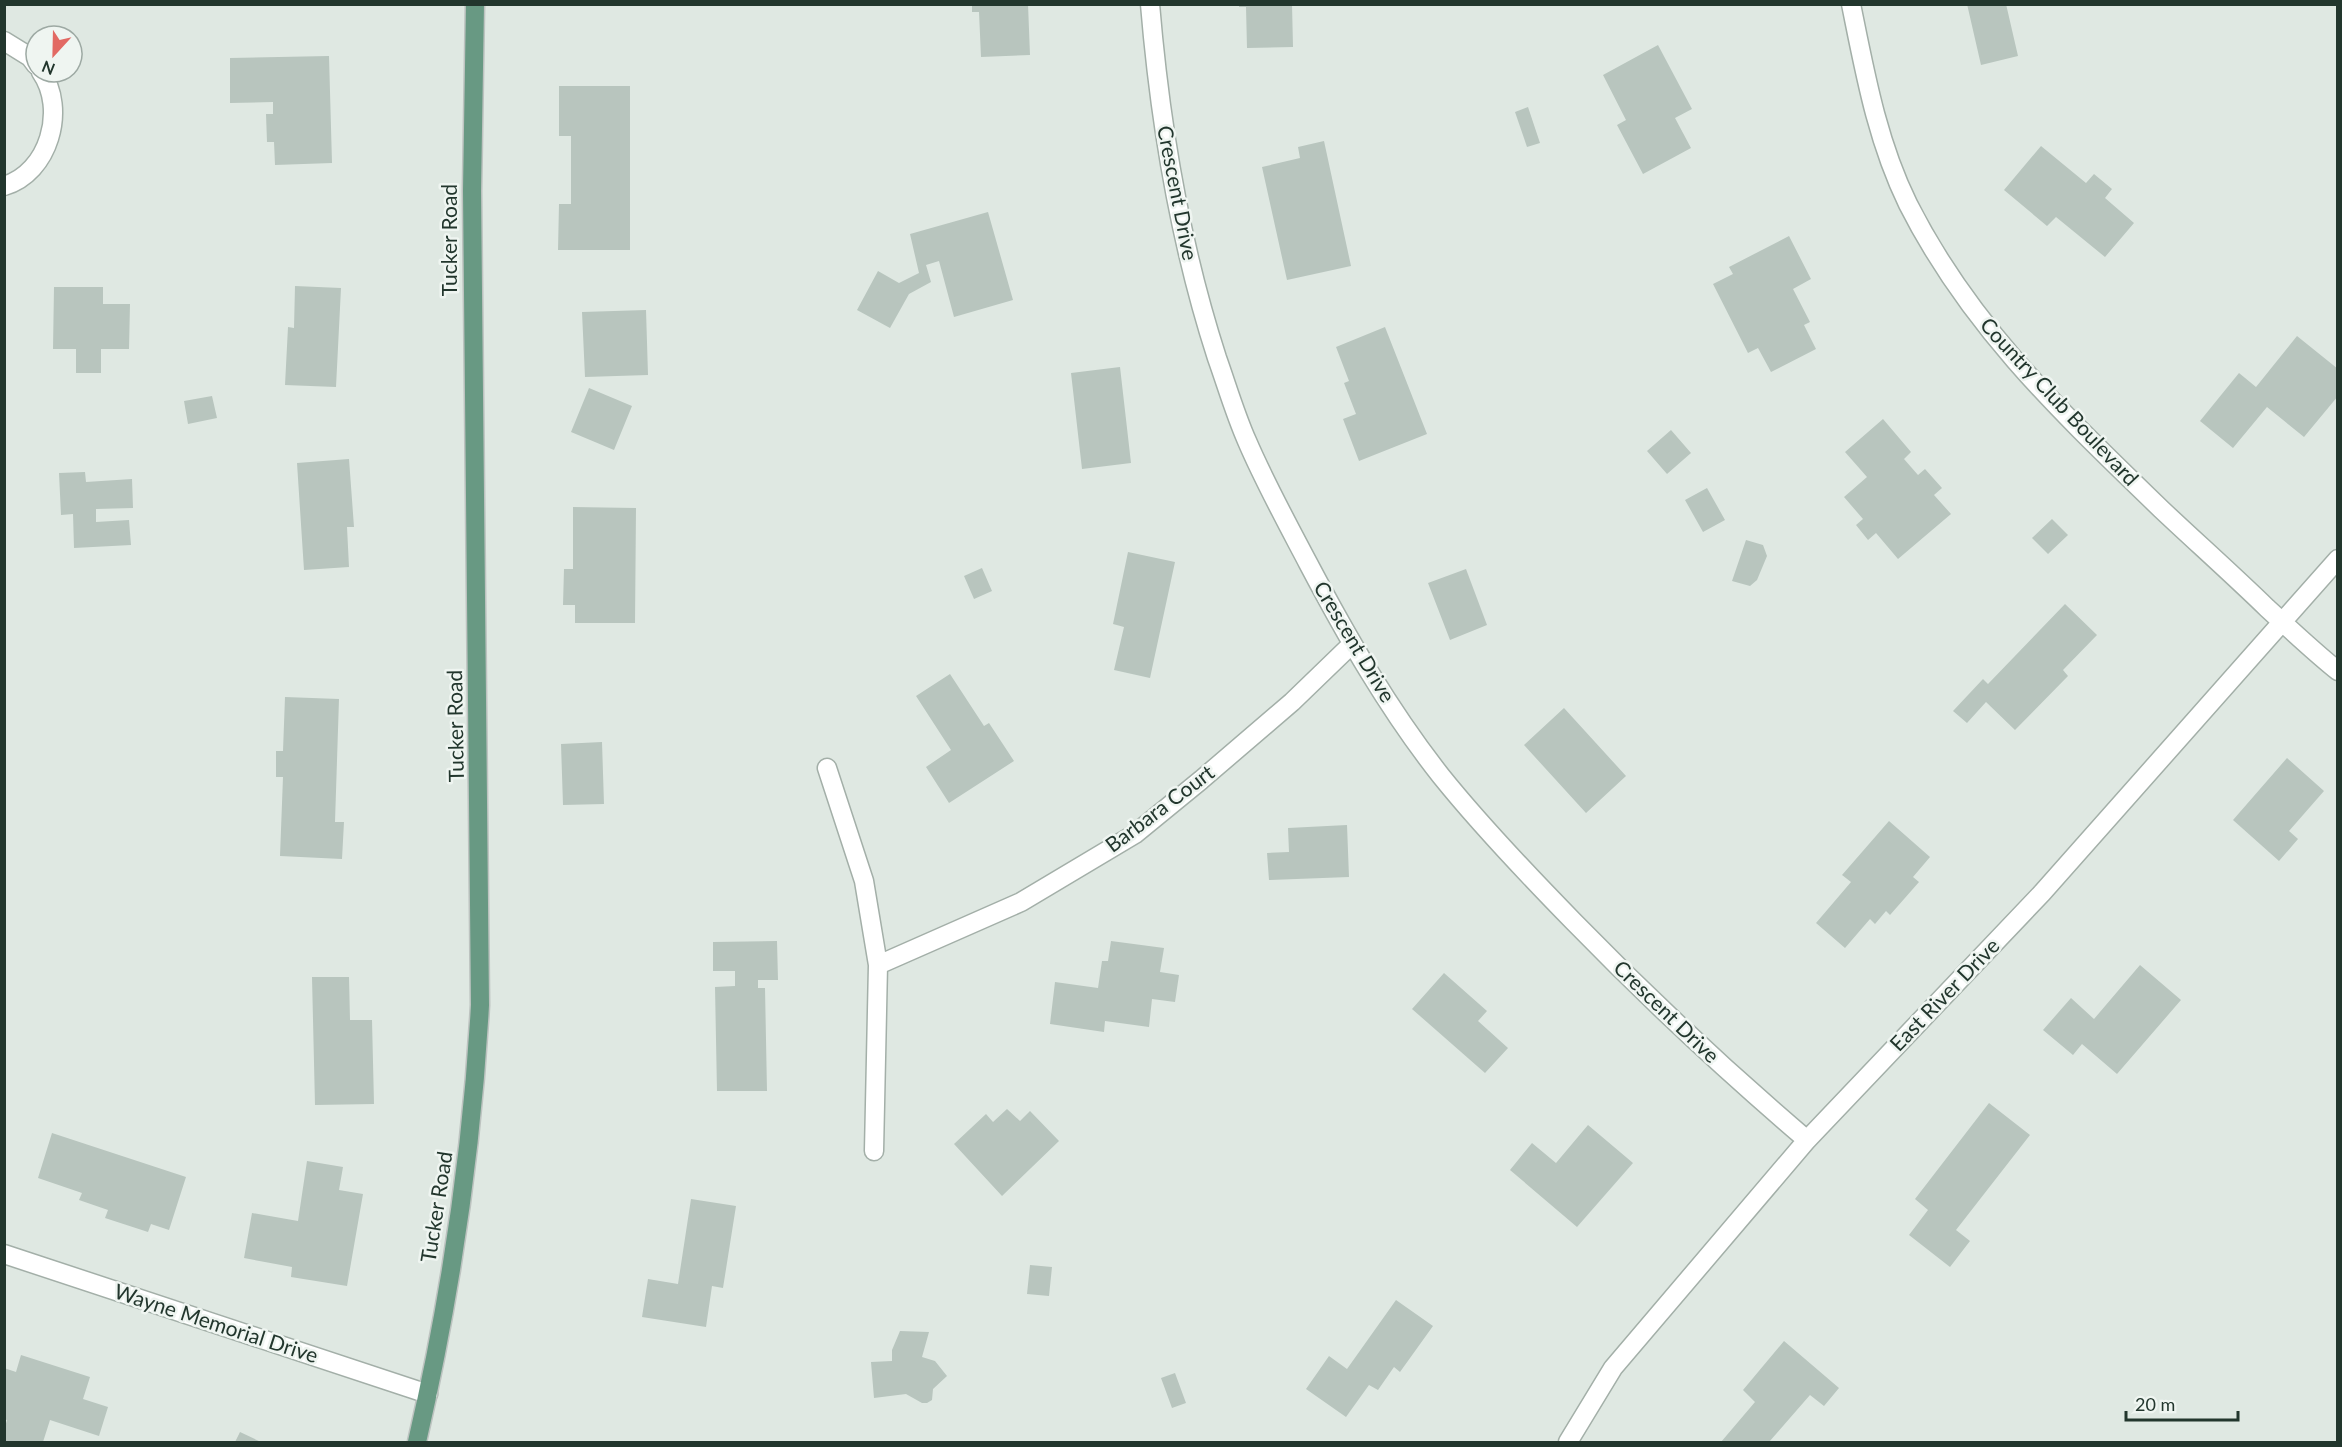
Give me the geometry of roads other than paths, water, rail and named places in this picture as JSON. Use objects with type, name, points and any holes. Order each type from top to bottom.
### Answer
[{"type":"main road","name":"Tucker Road","points":[[417,1443],[454,1248],[472,1127],[480,1005],[472,191],[475,4]]},
{"type":"street","name":"Crescent Drive","points":[[1150,4],[1157,77],[1173,181],[1194,277],[1214,346],[1246,439],[1278,506],[1351,645],[1440,775],[1525,872],[1663,1010],[1732,1075],[1807,1140]]},
{"type":"street","name":"Country Club Boulevard","points":[[1851,4],[1875,116],[1889,159],[1907,202],[1953,281],[1992,336],[2067,416],[2181,528],[2337,671]]},
{"type":"street","points":[[4,41],[24,53]]},
{"type":"street","points":[[4,186],[33,168],[49,142],[54,112],[48,84]]},
{"type":"street","name":"East River Drive","points":[[1568,1443],[1613,1368],[1807,1140],[2042,893],[2337,559]]},
{"type":"street","name":"Barbara Court","points":[[878,965],[1021,902],[1135,834],[1292,702],[1351,645]]},
{"type":"street","points":[[827,768],[864,881],[878,965],[874,1151]]},
{"type":"street","name":"Wayne Memorial Drive","points":[[4,1254],[428,1394]]}]
